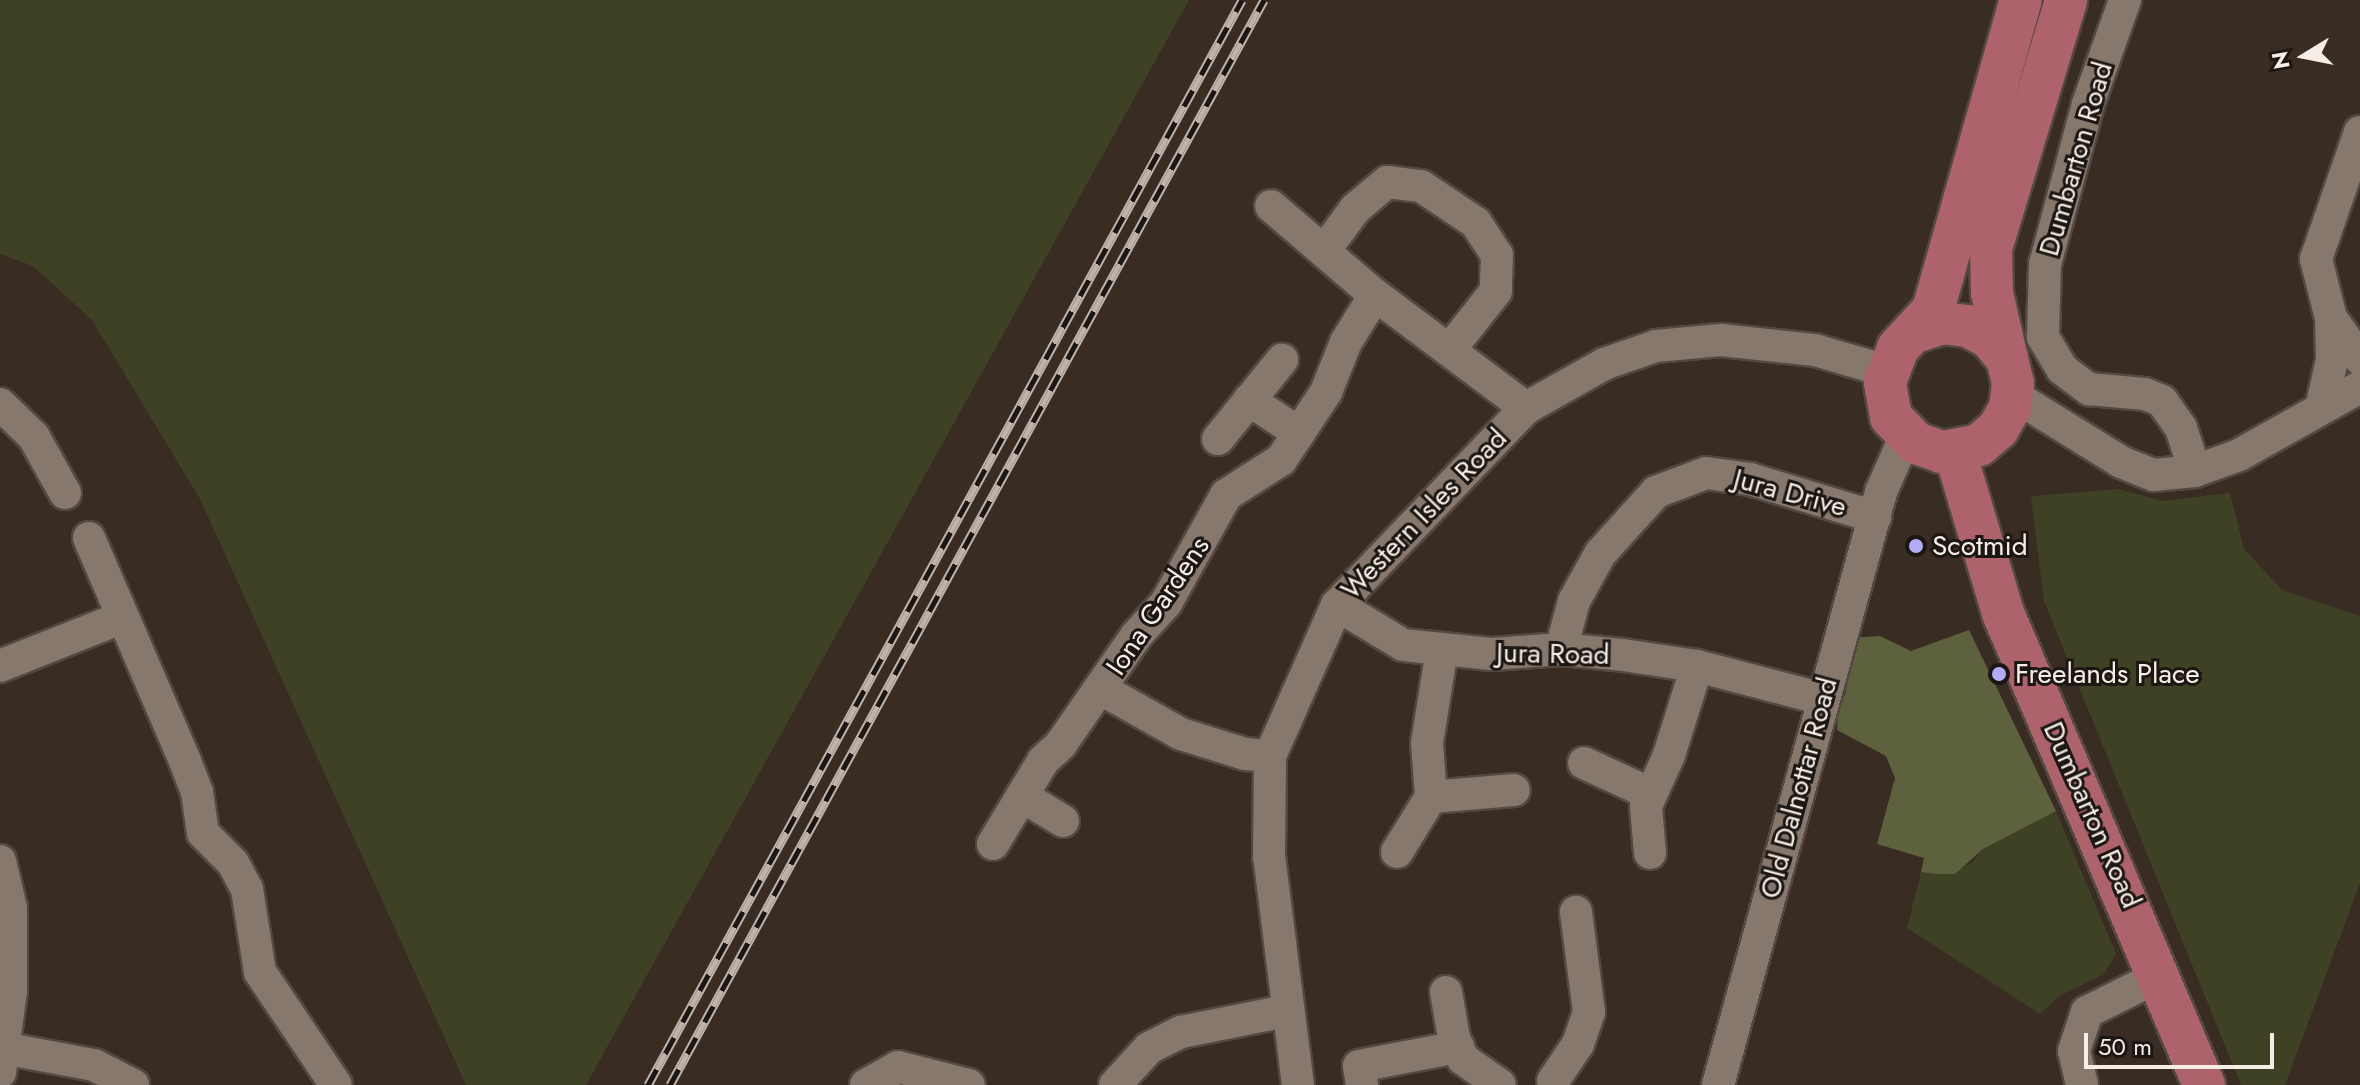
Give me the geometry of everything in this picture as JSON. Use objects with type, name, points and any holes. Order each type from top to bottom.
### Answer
[{"type":"main road","points":[[1918,331],[1942,323],[1968,326],[1991,339],[2010,377],[2006,419],[1990,438],[1955,452],[1929,449],[1906,435],[1887,406],[1887,371],[1898,348],[1918,331],[1933,310],[2021,0]]},
{"type":"main road","name":"Dumbarton Road","points":[[2010,377],[1992,293],[1991,249],[2066,0]]},
{"type":"main road","name":"Dumbarton Road","points":[[1955,452],[2003,613],[2161,975],[2204,1085]]},
{"type":"street","name":"Dumbarton Road","points":[[2125,0],[2088,104],[2047,253],[2043,337],[2062,369],[2089,389],[2145,394],[2162,401],[2181,428],[2195,471]]},
{"type":"street","points":[[2322,404],[2332,360],[2331,318],[2316,259],[2360,132]]},
{"type":"street","points":[[1324,251],[1355,209],[1387,182],[1421,186],[1476,223],[1497,255],[1496,291],[1451,348]]},
{"type":"street","points":[[1271,206],[1375,295],[1451,348],[1526,408]]},
{"type":"street","name":"Iona Gardens","points":[[993,844],[1043,761],[1174,590],[1226,495],[1281,460],[1326,392],[1346,342],[1375,295]]},
{"type":"street","points":[[2331,318],[2360,359]]},
{"type":"street","name":"Western Isles Road","points":[[1298,1085],[1286,1011],[1269,857],[1270,756],[1337,605],[1526,408],[1604,364],[1679,344],[1721,340],[1815,350],[1887,371]]},
{"type":"street","points":[[1218,439],[1282,360]]},
{"type":"street","points":[[2010,377],[2121,462],[2154,475],[2195,471],[2239,455],[2322,404],[2360,387]]},
{"type":"street","points":[[1249,400],[1299,433]]},
{"type":"street","points":[[0,404],[34,437],[65,493]]},
{"type":"street","name":"Old Dalnottar Road","points":[[1718,1085],[1878,504],[1906,435]]},
{"type":"street","name":"Jura Drive","points":[[1561,649],[1574,601],[1600,554],[1656,492],[1706,473],[1878,504]]},
{"type":"street","points":[[89,538],[197,792],[203,833],[233,863],[247,889],[260,972],[336,1085]]},
{"type":"street","name":"Jura Road","points":[[1337,605],[1403,645],[1492,654],[1561,649],[1697,666],[1823,699]]},
{"type":"street","points":[[0,666],[123,617]]},
{"type":"street","points":[[1397,852],[1431,797],[1427,743],[1442,649]]},
{"type":"street","points":[[1650,853],[1646,806],[1697,666]]},
{"type":"street","points":[[1101,689],[1181,734],[1245,754],[1270,756]]},
{"type":"street","points":[[1584,763],[1651,794]]},
{"type":"street","points":[[1431,797],[1514,790]]},
{"type":"street","points":[[1022,796],[1063,821]]},
{"type":"street","points":[[0,861],[11,991],[2,1060],[94,1065],[133,1085]]},
{"type":"street","points":[[1512,1085],[1532,1074],[1555,1083],[1578,1044],[1589,1012],[1576,912]]},
{"type":"street","points":[[2082,1085],[2074,1051],[2087,1012],[2161,975]]},
{"type":"street","points":[[1446,992],[1458,1047],[1474,1070],[1500,1085]]},
{"type":"street","points":[[1115,1085],[1149,1048],[1181,1032],[1286,1011]]},
{"type":"street","points":[[1362,1085],[1359,1066],[1458,1047]]},
{"type":"street","points":[[866,1085],[898,1067],[969,1085]]},
{"type":"green space","points":[[0,0],[1189,0],[586,1085],[466,1085],[200,499],[92,320],[33,266],[0,254]]},
{"type":"green space","points":[[2118,489],[2163,501],[2230,493],[2244,549],[2282,590],[2360,616],[2360,883],[2285,1085],[2241,1085],[2044,601],[2031,496]]},
{"type":"green space","points":[[1969,630],[2056,811],[1983,849],[1955,874],[1921,872],[1924,858],[1877,844],[1895,778],[1886,756],[1837,730],[1838,713],[1846,692],[1849,638],[1880,636],[1911,651]]},
{"type":"green space","points":[[2056,811],[2116,954],[2103,975],[2059,996],[2040,1014],[1907,928],[1921,872],[1936,874],[1972,863],[1983,849]]},
{"type":"railway","points":[[648,1085],[1242,0]]},
{"type":"railway","points":[[670,1085],[1264,0]]},
{"type":"place","name":"Scotmid","points":[[1916,546]]},
{"type":"place","name":"Freelands Place","points":[[1999,674]]}]
